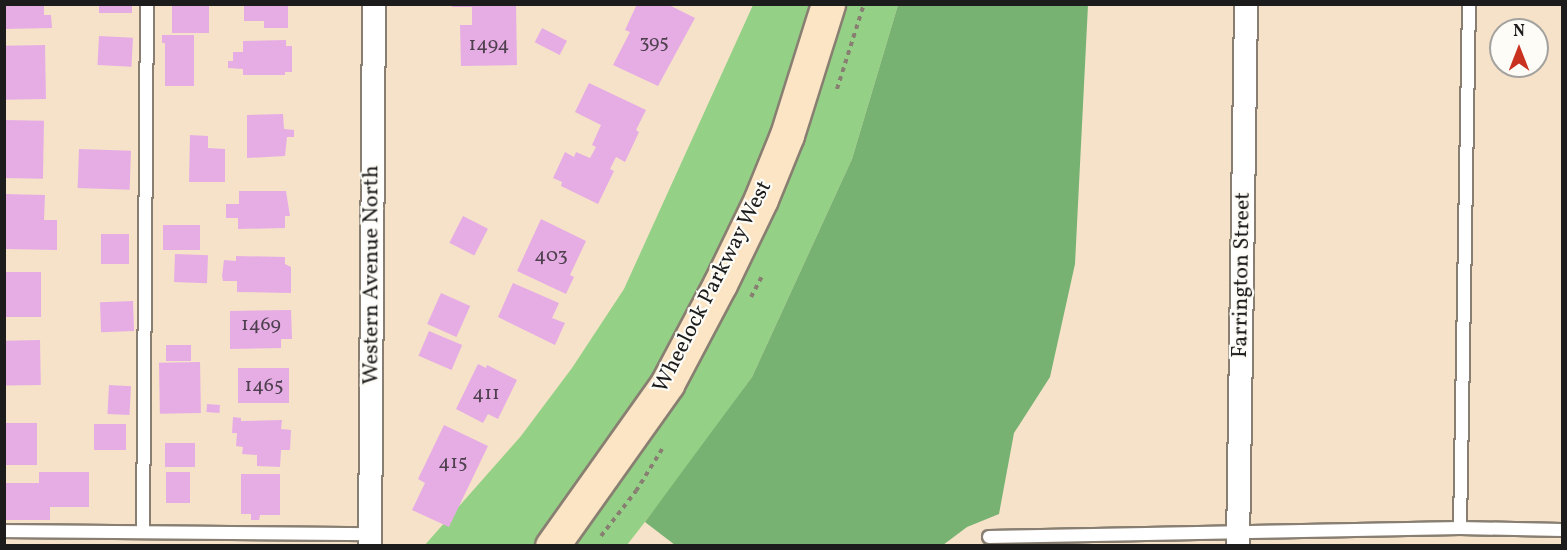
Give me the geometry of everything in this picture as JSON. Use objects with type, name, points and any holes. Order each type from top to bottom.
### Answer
[{"type":"street","name":"Western Avenue North","points":[[370,540],[374,4]]},
{"type":"street","name":"Wheelock Parkway West","points":[[552,546],[667,384],[720,284],[761,199],[788,135],[828,4]]},
{"type":"street","name":"Farrington Street","points":[[1238,540],[1246,4]]},
{"type":"lane","points":[[143,532],[147,4]]},
{"type":"lane","points":[[1460,528],[1469,4]]},
{"type":"lane","points":[[989,537],[1238,540],[1460,528],[1563,530]]},
{"type":"lane","points":[[4,531],[143,532],[370,540]]},
{"type":"path","points":[[846,65],[864,4]]},
{"type":"green space","points":[[753,5],[898,5],[852,159],[752,377],[627,545],[424,546],[521,436],[572,368],[624,289]]},
{"type":"green space","points":[[898,5],[1088,5],[1075,264],[1050,377],[1014,433],[999,514],[967,527],[943,545],[675,545],[645,522],[752,377],[852,159]]},
{"type":"building","points":[[4,4],[44,4],[44,15],[51,15],[52,28],[4,29]]},
{"type":"building","points":[[99,4],[132,4],[132,13],[99,13]]},
{"type":"building","points":[[172,4],[209,4],[209,33],[172,33]]},
{"type":"building","points":[[452,4],[516,4],[517,65],[461,66],[460,25],[472,25],[472,7],[452,7]]},
{"type":"building","points":[[637,4],[667,4],[695,18],[658,86],[613,65],[630,32],[625,30]]},
{"type":"building","points":[[244,5],[288,5],[288,28],[264,28],[264,21],[244,21]]},
{"type":"building","points":[[542,28],[567,41],[560,55],[535,42]]},
{"type":"building","points":[[162,35],[194,35],[194,86],[165,86],[165,43],[162,43]]},
{"type":"building","points":[[99,36],[133,38],[131,67],[97,65]]},
{"type":"building","points":[[286,40],[286,46],[292,46],[292,72],[285,72],[285,75],[243,75],[243,69],[228,68],[228,61],[233,61],[233,52],[243,52],[243,41]]},
{"type":"building","points":[[45,45],[46,99],[5,100],[4,46]]},
{"type":"building","points":[[589,83],[646,110],[625,162],[616,157],[610,169],[614,171],[598,204],[561,186],[562,182],[553,178],[565,152],[574,157],[576,152],[590,158],[596,147],[592,145],[601,125],[575,112]]},
{"type":"building","points":[[283,114],[284,129],[294,130],[294,137],[287,137],[285,156],[247,158],[247,115]]},
{"type":"building","points":[[4,120],[44,121],[43,179],[4,178]]},
{"type":"building","points":[[190,135],[208,136],[208,148],[225,149],[225,182],[189,182]]},
{"type":"building","points":[[79,149],[131,151],[130,190],[78,188]]},
{"type":"building","points":[[239,191],[286,191],[290,216],[285,216],[285,228],[238,229],[238,218],[226,218],[226,204],[239,204]]},
{"type":"building","points":[[4,194],[45,195],[44,220],[57,220],[57,250],[4,249]]},
{"type":"building","points":[[463,216],[488,229],[474,255],[449,243]]},
{"type":"building","points":[[541,219],[586,241],[570,275],[574,277],[566,294],[517,271]]},
{"type":"building","points":[[163,225],[200,225],[200,250],[163,250]]},
{"type":"building","points":[[101,234],[129,234],[129,264],[101,264]]},
{"type":"building","points":[[175,254],[208,255],[207,283],[174,282]]},
{"type":"building","points":[[236,256],[285,257],[285,264],[291,267],[291,293],[237,292],[237,281],[223,281],[222,276],[224,260],[236,261]]},
{"type":"building","points":[[4,272],[41,272],[41,317],[4,317]]},
{"type":"building","points":[[513,283],[559,303],[552,318],[565,323],[555,345],[498,317]]},
{"type":"building","points":[[441,293],[470,306],[456,337],[427,324]]},
{"type":"building","points":[[133,301],[134,331],[101,332],[100,302]]},
{"type":"building","points":[[291,310],[292,339],[281,339],[281,348],[230,349],[230,311]]},
{"type":"building","points":[[429,331],[462,345],[452,370],[418,356]]},
{"type":"building","points":[[40,340],[41,385],[5,386],[4,341]]},
{"type":"building","points":[[166,345],[191,345],[191,361],[166,361]]},
{"type":"building","points":[[200,362],[201,413],[160,414],[159,363]]},
{"type":"building","points":[[478,364],[486,368],[487,365],[517,380],[498,419],[488,414],[483,423],[456,409]]},
{"type":"building","points":[[238,368],[289,368],[289,403],[238,403]]},
{"type":"building","points":[[109,385],[131,386],[129,415],[107,414]]},
{"type":"building","points":[[207,404],[220,405],[219,413],[206,412]]},
{"type":"building","points":[[233,417],[241,418],[241,421],[282,420],[281,429],[291,430],[290,450],[281,450],[280,467],[257,466],[257,455],[242,454],[243,447],[236,446],[237,433],[232,433]]},
{"type":"building","points":[[5,423],[37,423],[37,465],[5,465]]},
{"type":"building","points":[[94,424],[126,424],[126,450],[94,450]]},
{"type":"building","points":[[444,425],[488,446],[449,527],[412,510],[425,483],[418,479]]},
{"type":"building","points":[[165,443],[195,443],[195,467],[165,467]]},
{"type":"building","points":[[39,472],[89,472],[89,507],[50,507],[50,520],[4,520],[4,483],[39,483]]},
{"type":"building","points":[[166,472],[190,472],[190,503],[166,503]]},
{"type":"building","points":[[241,474],[280,474],[280,515],[260,515],[259,520],[251,520],[251,514],[241,514]]}]
